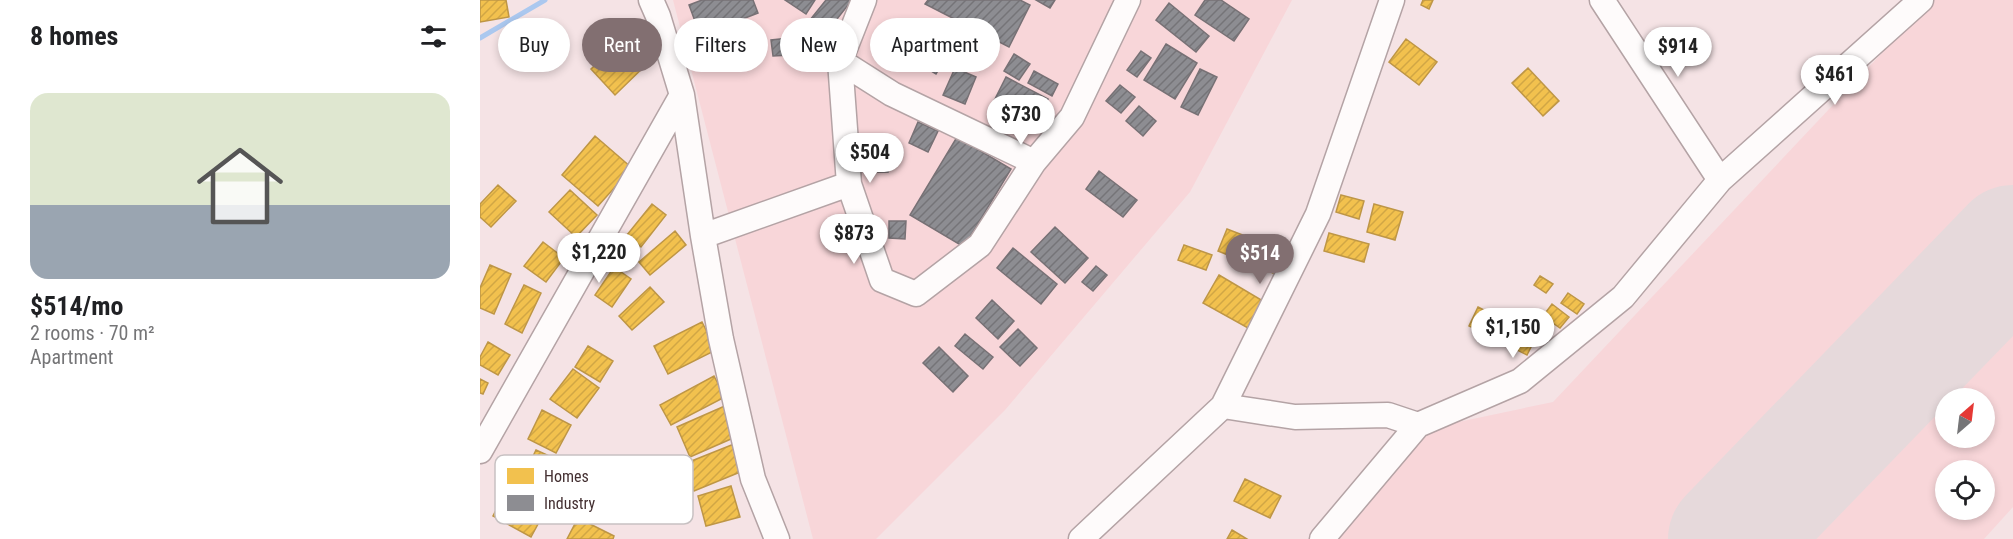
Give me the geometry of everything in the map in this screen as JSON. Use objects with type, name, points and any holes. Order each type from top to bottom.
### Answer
[{"type":"street","points":[[651,0],[682,95],[703,236],[722,339],[753,479],[777,539]]},
{"type":"street","points":[[857,18],[864,0]]},
{"type":"street","points":[[841,72],[849,184],[882,280],[915,294],[980,246],[1034,162],[1072,117],[1128,0]]},
{"type":"street","points":[[1080,539],[1223,406],[1318,214],[1392,0]]},
{"type":"street","points":[[1602,0],[1720,180]]},
{"type":"street","points":[[1322,539],[1418,425],[1520,381],[1623,297],[1720,180],[1921,0]]},
{"type":"street","points":[[857,72],[892,94],[1034,162]]},
{"type":"street","points":[[480,451],[682,95]]},
{"type":"street","points":[[703,236],[849,184]]},
{"type":"street","points":[[1223,406],[1295,417],[1388,415],[1418,425]]},
{"type":"shaded area","points":[[673,0],[1292,0],[1190,192],[1005,410],[876,539],[813,539],[692,72],[768,72],[768,18],[678,18]]},
{"type":"shaded area","points":[[1932,0],[2013,0],[2013,507],[1984,539],[1332,539],[1425,429],[1553,402]]},
{"type":"building: Homes","points":[[480,0],[506,0],[509,17],[480,22]]},
{"type":"building: Homes","points":[[1423,0],[1433,0],[1429,9],[1421,5]]},
{"type":"building: Homes","points":[[1406,39],[1437,62],[1419,85],[1389,62]]},
{"type":"building: Homes","points":[[1528,68],[1559,101],[1543,116],[1512,83]]},
{"type":"building: Homes","points":[[594,72],[639,72],[615,95]]},
{"type":"building: Homes","points":[[595,136],[632,168],[598,206],[562,175]]},
{"type":"building: Homes","points":[[498,185],[516,201],[491,227],[480,217],[480,204]]},
{"type":"building: Homes","points":[[570,190],[597,215],[576,237],[549,212]]},
{"type":"building: Homes","points":[[1341,195],[1364,201],[1359,219],[1336,212]]},
{"type":"building: Homes","points":[[652,204],[666,215],[641,247],[627,235]]},
{"type":"building: Homes","points":[[1374,204],[1403,212],[1395,240],[1367,232]]},
{"type":"building: Homes","points":[[1227,229],[1282,250],[1273,273],[1218,251]]},
{"type":"building: Homes","points":[[675,231],[686,245],[650,275],[639,262]]},
{"type":"building: Homes","points":[[1329,233],[1369,244],[1364,262],[1324,251]]},
{"type":"building: Homes","points":[[543,242],[564,258],[546,282],[524,266]]},
{"type":"building: Homes","points":[[1184,245],[1212,255],[1206,270],[1178,260]]},
{"type":"building: Homes","points":[[490,265],[511,274],[494,314],[480,308],[480,288]]},
{"type":"building: Homes","points":[[614,267],[631,279],[612,307],[595,295]]},
{"type":"building: Homes","points":[[1219,275],[1263,301],[1248,328],[1203,303]]},
{"type":"building: Homes","points":[[1540,276],[1553,284],[1546,293],[1534,285]]},
{"type":"building: Homes","points":[[524,285],[541,293],[522,333],[505,324]]},
{"type":"building: Homes","points":[[650,287],[664,302],[632,330],[619,316]]},
{"type":"building: Homes","points":[[1568,293],[1584,304],[1577,314],[1561,303]]},
{"type":"building: Homes","points":[[1552,304],[1569,317],[1560,328],[1543,316]]},
{"type":"building: Homes","points":[[1478,307],[1536,337],[1527,355],[1469,326]]},
{"type":"building: Homes","points":[[702,322],[716,350],[668,374],[654,346]]},
{"type":"building: Homes","points":[[488,342],[510,355],[498,375],[480,365],[480,357]]},
{"type":"building: Homes","points":[[588,346],[613,361],[600,382],[575,367]]},
{"type":"building: Homes","points":[[573,369],[599,388],[577,418],[550,399]]},
{"type":"building: Homes","points":[[714,376],[725,397],[671,425],[660,405]]},
{"type":"building: Homes","points":[[480,379],[488,383],[483,394],[480,393]]},
{"type":"building: Homes","points":[[727,405],[740,435],[693,456],[689,455],[677,427]]},
{"type":"building: Homes","points":[[542,410],[571,425],[556,453],[528,439]]},
{"type":"building: Homes","points":[[734,444],[745,470],[694,491],[693,460]]},
{"type":"building: Homes","points":[[536,450],[547,455],[534,455]]},
{"type":"building: Homes","points":[[1245,479],[1281,496],[1270,518],[1234,501]]},
{"type":"building: Homes","points":[[731,486],[740,517],[706,526],[698,496]]},
{"type":"building: Homes","points":[[507,524],[538,524],[531,537]]},
{"type":"building: Homes","points":[[575,524],[590,524],[614,536],[613,539],[567,539]]},
{"type":"building: Homes","points":[[1232,530],[1247,539],[1227,539]]},
{"type":"building: Industry","points":[[702,0],[753,0],[758,13],[745,18],[694,18],[689,5]]},
{"type":"building: Industry","points":[[785,0],[815,0],[806,14]]},
{"type":"building: Industry","points":[[826,0],[852,0],[838,18],[812,18]]},
{"type":"building: Industry","points":[[928,0],[1020,0],[1030,5],[1009,47],[1000,42],[1000,18],[952,18],[925,4]]},
{"type":"building: Industry","points":[[1036,0],[1055,0],[1050,8]]},
{"type":"building: Industry","points":[[1205,0],[1221,0],[1249,19],[1234,41],[1195,15]]},
{"type":"building: Industry","points":[[1169,3],[1209,36],[1196,52],[1156,20]]},
{"type":"building: Industry","points":[[780,39],[780,56],[773,56],[771,40]]},
{"type":"building: Industry","points":[[1166,44],[1197,63],[1175,99],[1144,80]]},
{"type":"building: Industry","points":[[1141,51],[1151,58],[1137,77],[1127,70]]},
{"type":"building: Industry","points":[[1014,54],[1030,64],[1019,80],[1004,71]]},
{"type":"building: Industry","points":[[1200,69],[1217,77],[1198,115],[1181,107]]},
{"type":"building: Industry","points":[[1034,71],[1058,84],[1052,96],[1028,83]]},
{"type":"building: Industry","points":[[953,72],[964,72],[976,77],[965,104],[943,95]]},
{"type":"building: Industry","points":[[1006,77],[1048,99],[1035,124],[993,103]]},
{"type":"building: Industry","points":[[1120,85],[1135,97],[1121,113],[1106,101]]},
{"type":"building: Industry","points":[[1139,106],[1156,121],[1143,136],[1126,121]]},
{"type":"building: Industry","points":[[918,122],[938,131],[928,152],[909,143]]},
{"type":"building: Industry","points":[[957,137],[1011,169],[964,247],[910,215]]},
{"type":"building: Industry","points":[[878,146],[888,147],[888,172],[878,172]]},
{"type":"building: Industry","points":[[1099,171],[1137,200],[1123,217],[1086,189]]},
{"type":"building: Industry","points":[[889,221],[906,221],[905,239],[889,238]]},
{"type":"building: Industry","points":[[1055,227],[1088,258],[1065,283],[1031,252]]},
{"type":"building: Industry","points":[[1013,248],[1057,284],[1041,304],[997,268]]},
{"type":"building: Industry","points":[[1096,266],[1107,275],[1093,291],[1082,282]]},
{"type":"building: Industry","points":[[992,300],[1014,321],[998,339],[976,318]]},
{"type":"building: Industry","points":[[1018,329],[1037,348],[1020,366],[1000,347]]},
{"type":"building: Industry","points":[[965,334],[993,357],[983,369],[955,346]]},
{"type":"building: Industry","points":[[939,347],[968,376],[953,392],[923,363]]},
{"type":"waterway","points":[[480,38],[545,0]]},
{"type":"runway","points":[[1730,539],[2013,247]]}]
